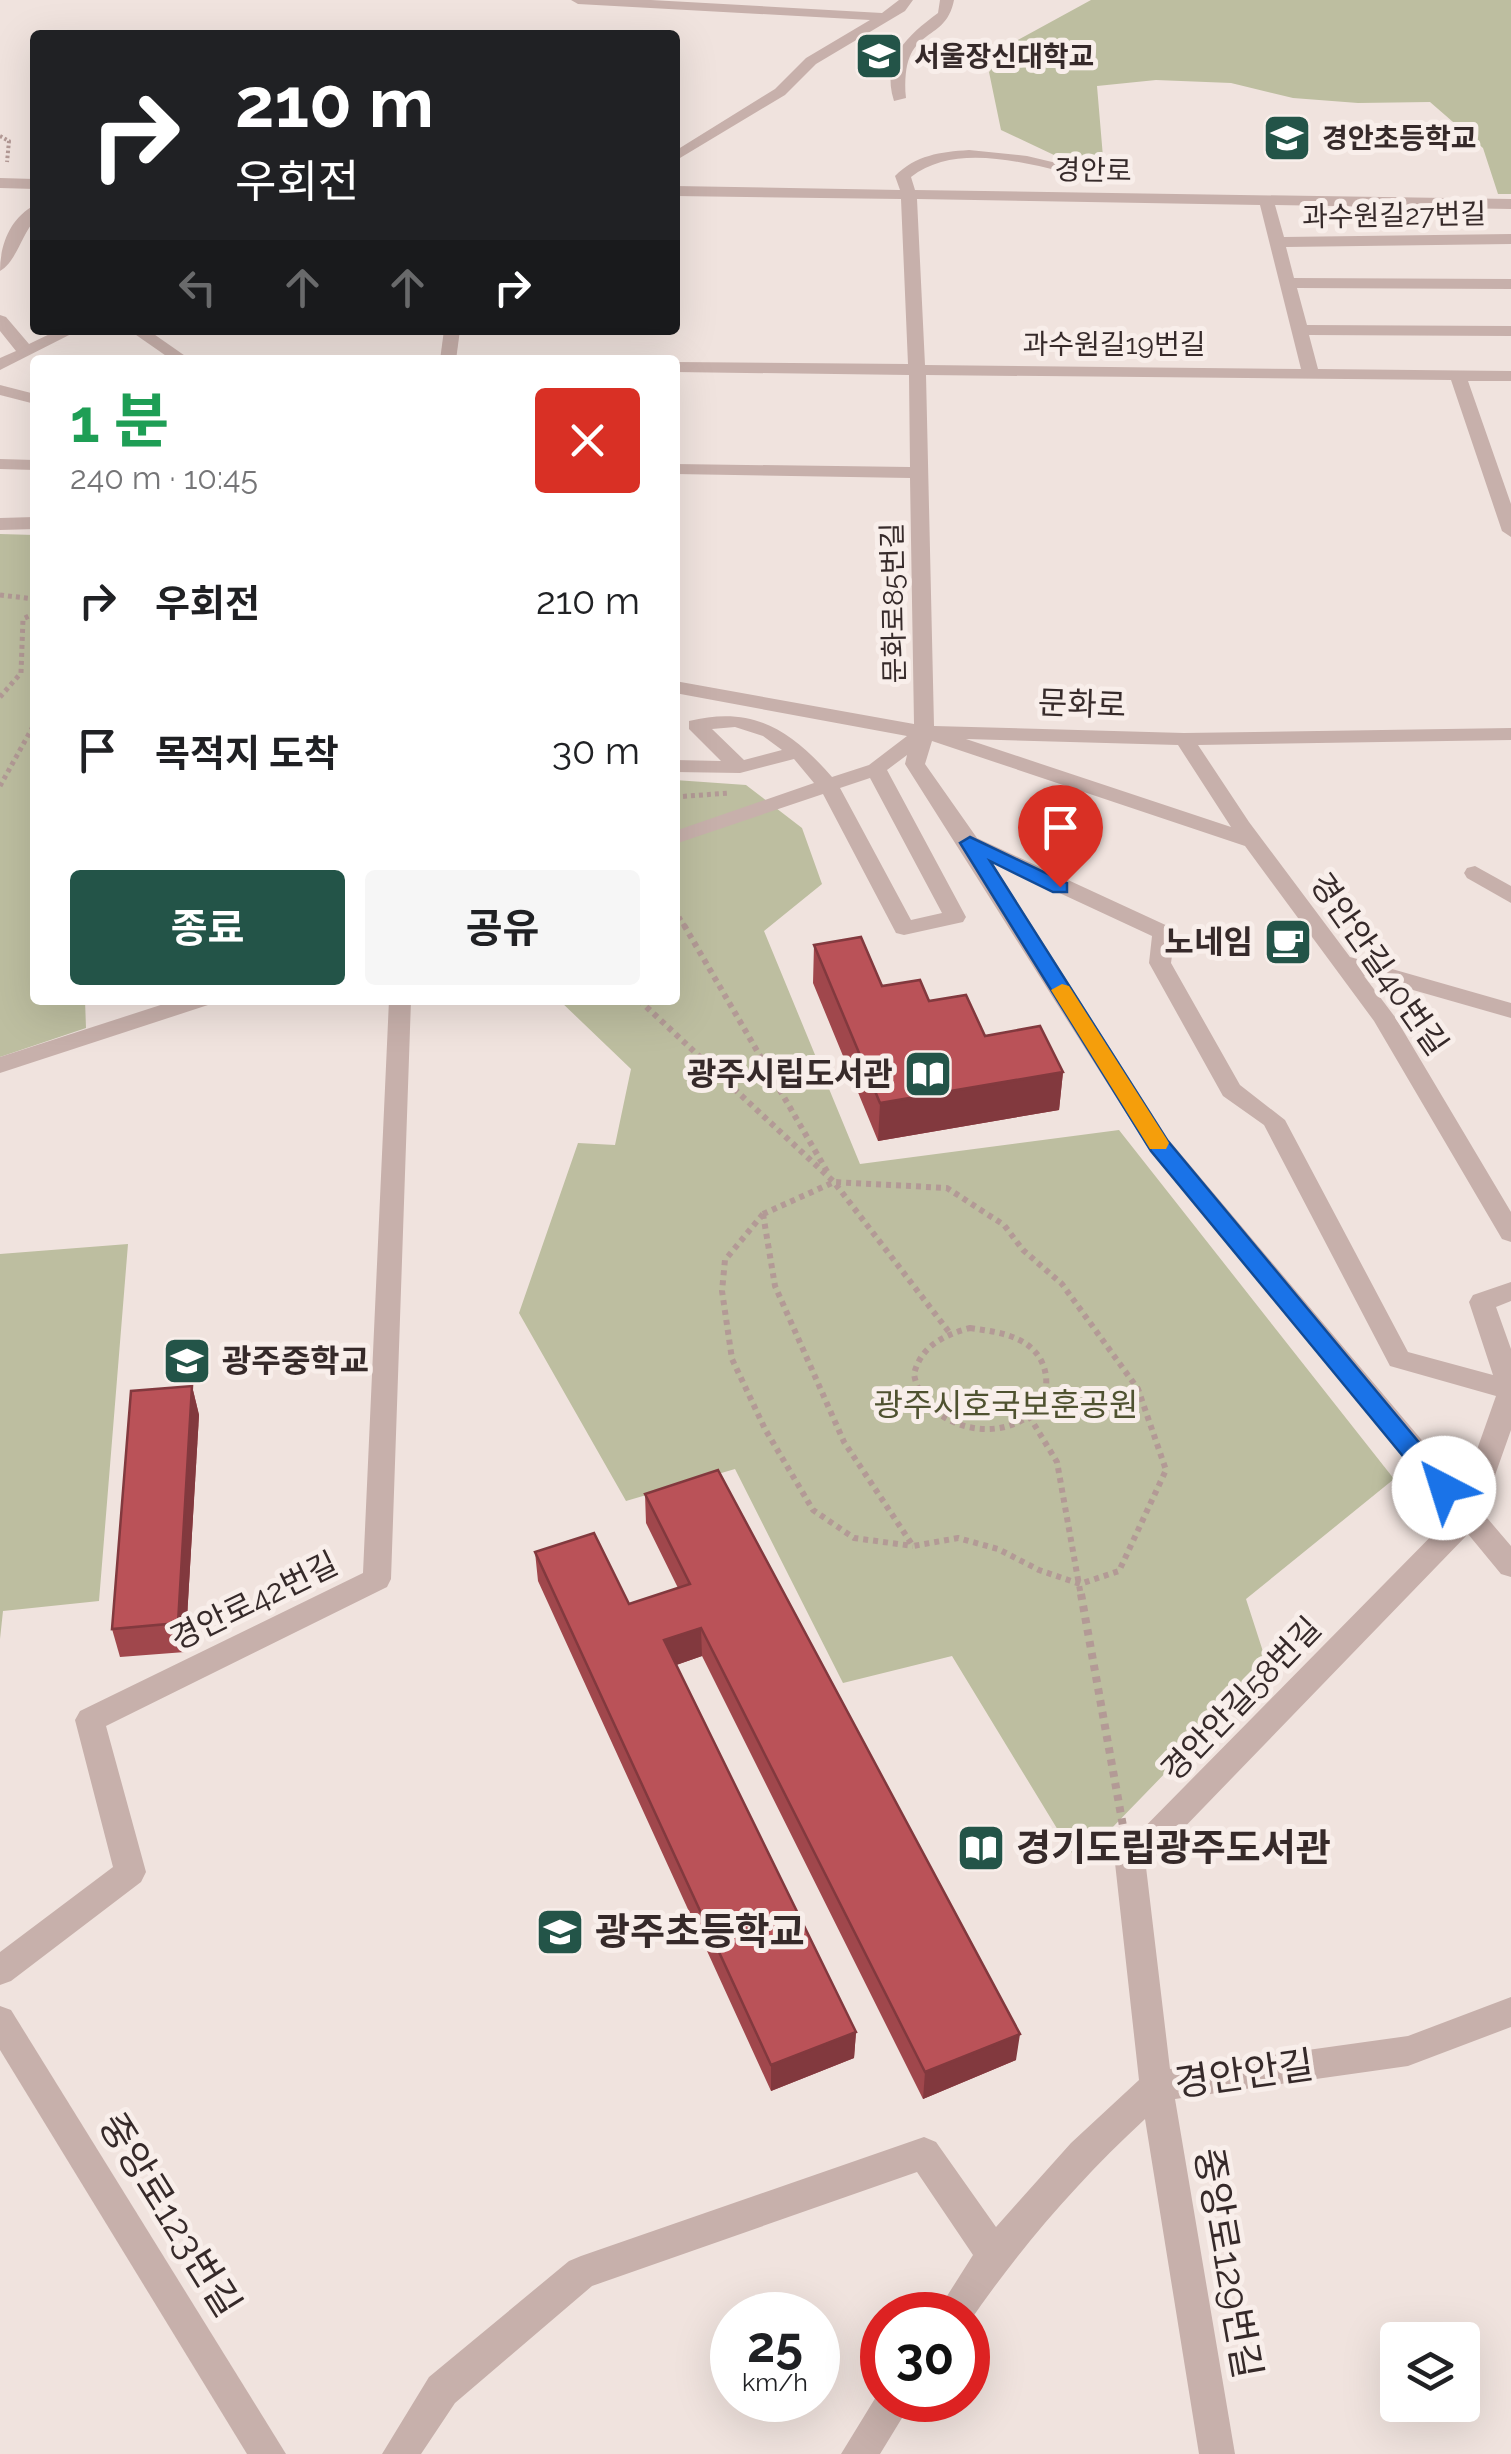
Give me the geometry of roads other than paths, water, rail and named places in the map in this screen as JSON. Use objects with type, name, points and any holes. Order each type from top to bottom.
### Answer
[{"type":"street","points":[[578,0],[884,17]]},
{"type":"street","points":[[680,153],[780,92],[811,60],[906,0]]},
{"type":"street","points":[[899,98],[895,65],[911,40],[944,15],[947,0]]},
{"type":"street","points":[[909,196],[904,176],[912,165],[950,152],[1103,176]]},
{"type":"street","points":[[3,176],[30,183]]},
{"type":"street","name":"경안로","points":[[680,191],[1511,204]]},
{"type":"street","name":"문화로85번길","points":[[909,196],[917,370],[924,732],[915,764],[970,843]]},
{"type":"street","points":[[1266,200],[1310,374]]},
{"type":"street","points":[[0,266],[8,232],[30,214]]},
{"type":"street","name":"과수원길27번길","points":[[1277,242],[1511,239]]},
{"type":"street","points":[[1290,283],[1511,284]]},
{"type":"street","points":[[0,320],[25,351]]},
{"type":"street","points":[[1299,330],[1511,331]]},
{"type":"street","points":[[0,365],[60,335]]},
{"type":"street","points":[[145,335],[176,355]]},
{"type":"street","points":[[680,367],[917,370]]},
{"type":"street","name":"과수원길19번길","points":[[917,370],[1511,376]]},
{"type":"street","points":[[1458,375],[1511,532]]},
{"type":"street","points":[[0,390],[30,398]]},
{"type":"street","points":[[0,464],[30,465]]},
{"type":"street","points":[[680,469],[918,473]]},
{"type":"street","points":[[0,524],[30,523]]},
{"type":"street","points":[[680,689],[834,720],[924,732],[1252,841]]},
{"type":"street","points":[[740,767],[696,726],[713,720],[776,732],[830,785],[904,928],[955,916],[876,769]]},
{"type":"street","points":[[680,836],[876,769],[924,732]]},
{"type":"street","name":"문화로","points":[[924,732],[1184,739],[1511,734]]},
{"type":"street","name":"경안안길40번길","points":[[1184,739],[1252,841],[1382,1017],[1511,1233]]},
{"type":"street","points":[[680,766],[740,767],[798,752]]},
{"type":"street","points":[[970,843],[1164,934],[1160,963],[1231,1090],[1273,1120],[1398,1359],[1511,1390]]},
{"type":"street","points":[[970,843],[1159,1145],[1511,1566]]},
{"type":"street","points":[[1474,872],[1511,896]]},
{"type":"street","points":[[1343,962],[1511,1010]]},
{"type":"street","points":[[0,1065],[183,1005]]},
{"type":"street","name":"경안로42번길","points":[[0,1971],[130,1872],[90,1720],[378,1579],[400,1005]]},
{"type":"street","points":[[1511,1291],[1482,1302],[1511,1390]]},
{"type":"street","name":"경안안길58번길","points":[[1156,2086],[1130,1862],[1467,1517],[1511,1390]]},
{"type":"street","name":"경안안길","points":[[968,2292],[994,2254],[1083,2154],[1156,2086],[1408,2051],[1511,2012]]},
{"type":"street","name":"중앙로123번길","points":[[0,2021],[268,2454]]},
{"type":"street","name":"중앙로129번길","points":[[1156,2086],[1217,2454]]},
{"type":"street","points":[[400,2454],[442,2390],[581,2274],[924,2153],[994,2254]]},
{"type":"street","points":[[859,2454],[881,2422]]},
{"type":"place","name":"서울장신대학교","points":[[879,56]]},
{"type":"place","name":"경안초등학교","points":[[1287,138]]},
{"type":"place","name":"노네임","points":[[1288,942]]},
{"type":"place","name":"광주시립도서관","points":[[928,1074]]},
{"type":"place","name":"광주중학교","points":[[187,1361]]},
{"type":"place","name":"경기도립광주도서관","points":[[981,1848]]},
{"type":"place","name":"광주초등학교","points":[[560,1932]]},
{"type":"park label","name":"광주시호국보훈공원","points":[[1006,1405]]}]
